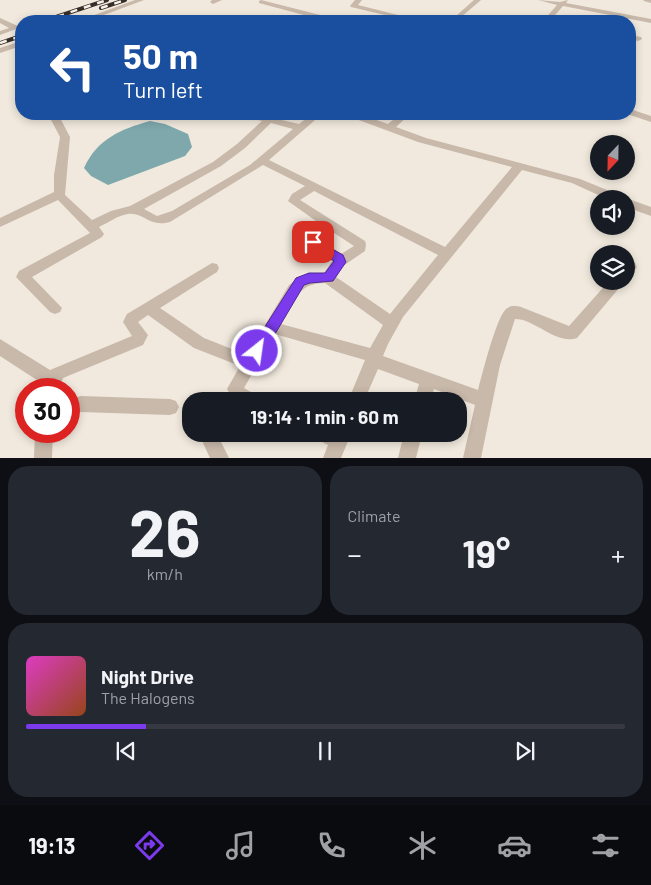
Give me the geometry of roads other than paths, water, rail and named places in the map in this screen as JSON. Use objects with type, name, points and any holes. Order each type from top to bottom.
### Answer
[{"type":"street","points":[[99,15],[141,0]]},
{"type":"street","points":[[359,0],[353,6],[392,15]]},
{"type":"street","points":[[460,15],[478,0]]},
{"type":"street","points":[[541,0],[564,2],[624,15]]},
{"type":"street","points":[[646,0],[651,1]]},
{"type":"street","points":[[261,2],[302,15]]},
{"type":"street","points":[[552,15],[564,2]]},
{"type":"street","points":[[636,18],[651,21]]},
{"type":"street","points":[[0,20],[15,28],[0,33]]},
{"type":"street","points":[[0,51],[15,45]]},
{"type":"street","points":[[636,114],[651,119]]},
{"type":"street","points":[[0,223],[57,196],[61,189],[60,175],[65,137],[56,120]]},
{"type":"street","points":[[91,226],[122,212],[132,210],[218,164],[242,146],[265,120]]},
{"type":"street","points":[[277,120],[301,128]]},
{"type":"street","points":[[132,210],[141,212],[156,220],[166,218],[244,174],[310,120]]},
{"type":"street","points":[[368,120],[422,140],[576,181],[597,190]]},
{"type":"street","points":[[390,128],[399,120]]},
{"type":"street","points":[[262,160],[446,254]]},
{"type":"street","points":[[360,392],[391,322],[519,166]]},
{"type":"street","points":[[313,186],[296,197],[294,201],[360,244],[360,248],[340,262],[328,278]]},
{"type":"street","points":[[55,308],[23,277],[24,275],[97,235],[98,232],[63,198],[57,196]]},
{"type":"street","points":[[635,206],[651,212]]},
{"type":"street","points":[[325,221],[310,233],[310,238],[313,242],[338,258],[340,262]]},
{"type":"street","points":[[55,378],[57,374],[138,340],[140,335],[130,322],[131,320],[212,268]]},
{"type":"street","points":[[238,392],[237,385],[300,282],[309,278],[328,278],[391,322]]},
{"type":"street","points":[[472,458],[492,365],[509,316],[513,312],[523,313],[563,332],[572,332],[610,290]]},
{"type":"street","points":[[149,308],[199,343],[250,363]]},
{"type":"street","points":[[271,327],[374,358],[484,400]]},
{"type":"street","points":[[0,346],[43,378]]},
{"type":"street","points":[[425,392],[428,380]]},
{"type":"street","points":[[80,404],[170,407]]},
{"type":"street","points":[[212,442],[220,458]]},
{"type":"street","points":[[332,458],[334,442]]},
{"type":"street","points":[[407,458],[411,442]]},
{"type":"street","points":[[43,458],[44,443]]},
{"type":"water","points":[[150,121],[165,124],[188,134],[192,147],[185,156],[108,185],[91,176],[84,168],[89,158],[103,142],[120,132]]},
{"type":"railway","points":[[62,15],[107,0]]},
{"type":"railway","points":[[101,8],[125,0]]},
{"type":"railway","points":[[0,43],[15,38]]}]
